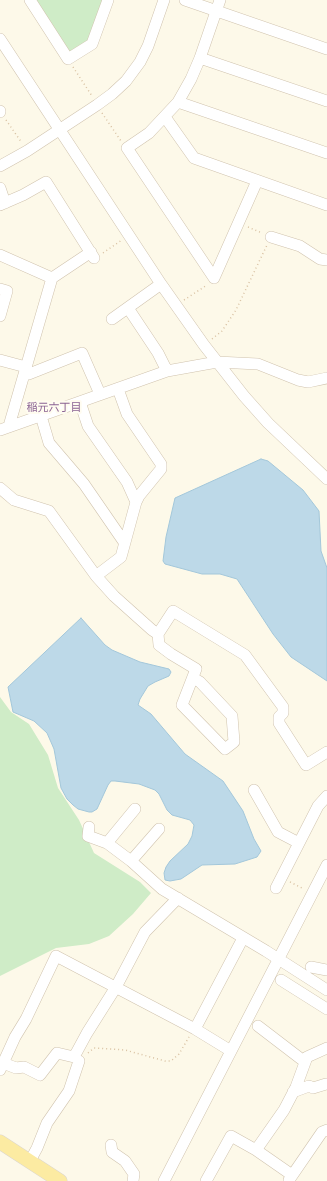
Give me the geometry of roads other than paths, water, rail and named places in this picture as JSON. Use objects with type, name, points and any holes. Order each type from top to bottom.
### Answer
[{"type":"main road","points":[[0,1142],[30,1161],[46,1177],[60,1181]]},
{"type":"street","points":[[30,0],[68,59],[92,44],[108,0]]},
{"type":"street","points":[[0,166],[27,151],[97,105],[126,81],[140,62],[148,46],[164,0]]},
{"type":"street","points":[[185,0],[327,49]]},
{"type":"street","points":[[220,0],[200,58],[191,79],[178,102],[149,133],[127,148],[214,278],[256,180]]},
{"type":"street","points":[[0,40],[204,345],[268,423],[327,479]]},
{"type":"street","points":[[200,58],[327,101]]},
{"type":"street","points":[[178,102],[327,153]]},
{"type":"street","points":[[165,117],[194,158],[327,204]]},
{"type":"street","points":[[0,188],[3,204],[24,195],[46,182],[93,256],[52,278],[26,370],[5,428]]},
{"type":"street","points":[[270,237],[300,246],[320,259],[327,260]]},
{"type":"street","points":[[0,255],[52,278]]},
{"type":"street","points":[[112,319],[162,284]]},
{"type":"street","points":[[0,289],[7,291],[0,316]]},
{"type":"street","points":[[128,308],[158,353],[167,371]]},
{"type":"street","points":[[0,360],[26,370],[29,374],[82,353],[100,394]]},
{"type":"street","points":[[5,428],[167,371],[217,362],[258,364],[298,380],[308,382],[327,378]]},
{"type":"street","points":[[96,576],[121,557],[136,502],[161,469],[161,464],[127,414],[118,389]]},
{"type":"street","points":[[80,402],[88,426],[127,482],[136,502]]},
{"type":"street","points":[[41,416],[48,443],[84,484],[124,542]]},
{"type":"street","points":[[0,488],[14,500],[50,511],[96,576],[114,596],[158,634]]},
{"type":"street","points":[[193,678],[200,682],[232,716],[234,742],[225,749],[182,705],[196,668],[171,654],[159,645],[158,634],[173,611],[246,655],[282,707],[283,713],[279,717],[279,723],[306,765],[327,752]]},
{"type":"street","points":[[254,790],[278,832],[299,843]]},
{"type":"street","points":[[279,882],[318,806],[327,796]]},
{"type":"street","points":[[107,843],[135,809]]},
{"type":"street","points":[[89,827],[88,836],[107,843],[131,861],[162,889],[327,990]]},
{"type":"street","points":[[131,861],[159,829]]},
{"type":"street","points":[[164,1181],[327,866]]},
{"type":"street","points":[[178,898],[145,932],[116,987],[87,1033],[74,1057],[57,1053],[40,1076],[24,1067],[2,1067],[15,1037],[26,1019],[56,956],[116,987],[194,1029],[231,1051]]},
{"type":"street","points":[[194,1029],[243,938]]},
{"type":"street","points":[[311,967],[327,970]]},
{"type":"street","points":[[281,980],[327,1009]]},
{"type":"street","points":[[258,1026],[305,1062]]},
{"type":"street","points":[[256,1150],[284,1110],[296,1086],[307,1057],[327,1048]]},
{"type":"street","points":[[30,1161],[47,1123],[69,1091],[80,1061]]},
{"type":"street","points":[[293,1092],[309,1086],[313,1088],[326,1084]]},
{"type":"street","points":[[206,1181],[232,1136],[256,1150],[291,1178],[322,1132],[327,1130]]},
{"type":"street","points":[[111,1145],[112,1152],[126,1161],[134,1174],[133,1181]]},
{"type":"water","points":[[261,459],[268,461],[303,490],[319,511],[321,551],[327,568],[327,681],[291,657],[273,634],[237,579],[220,574],[202,574],[165,564],[163,561],[166,537],[175,498]]},
{"type":"water","points":[[81,618],[105,645],[112,650],[140,662],[169,669],[171,672],[169,676],[148,686],[138,705],[151,714],[185,754],[223,781],[243,811],[254,839],[261,851],[257,857],[235,864],[202,865],[181,879],[170,881],[165,880],[164,873],[166,867],[170,861],[188,844],[192,836],[194,825],[190,820],[172,815],[167,810],[159,794],[155,790],[139,784],[111,781],[97,809],[92,812],[78,809],[67,799],[61,788],[54,749],[47,733],[34,721],[13,712],[8,687]]},
{"type":"district","name":"稲元六丁目","points":[[54,408]]}]
